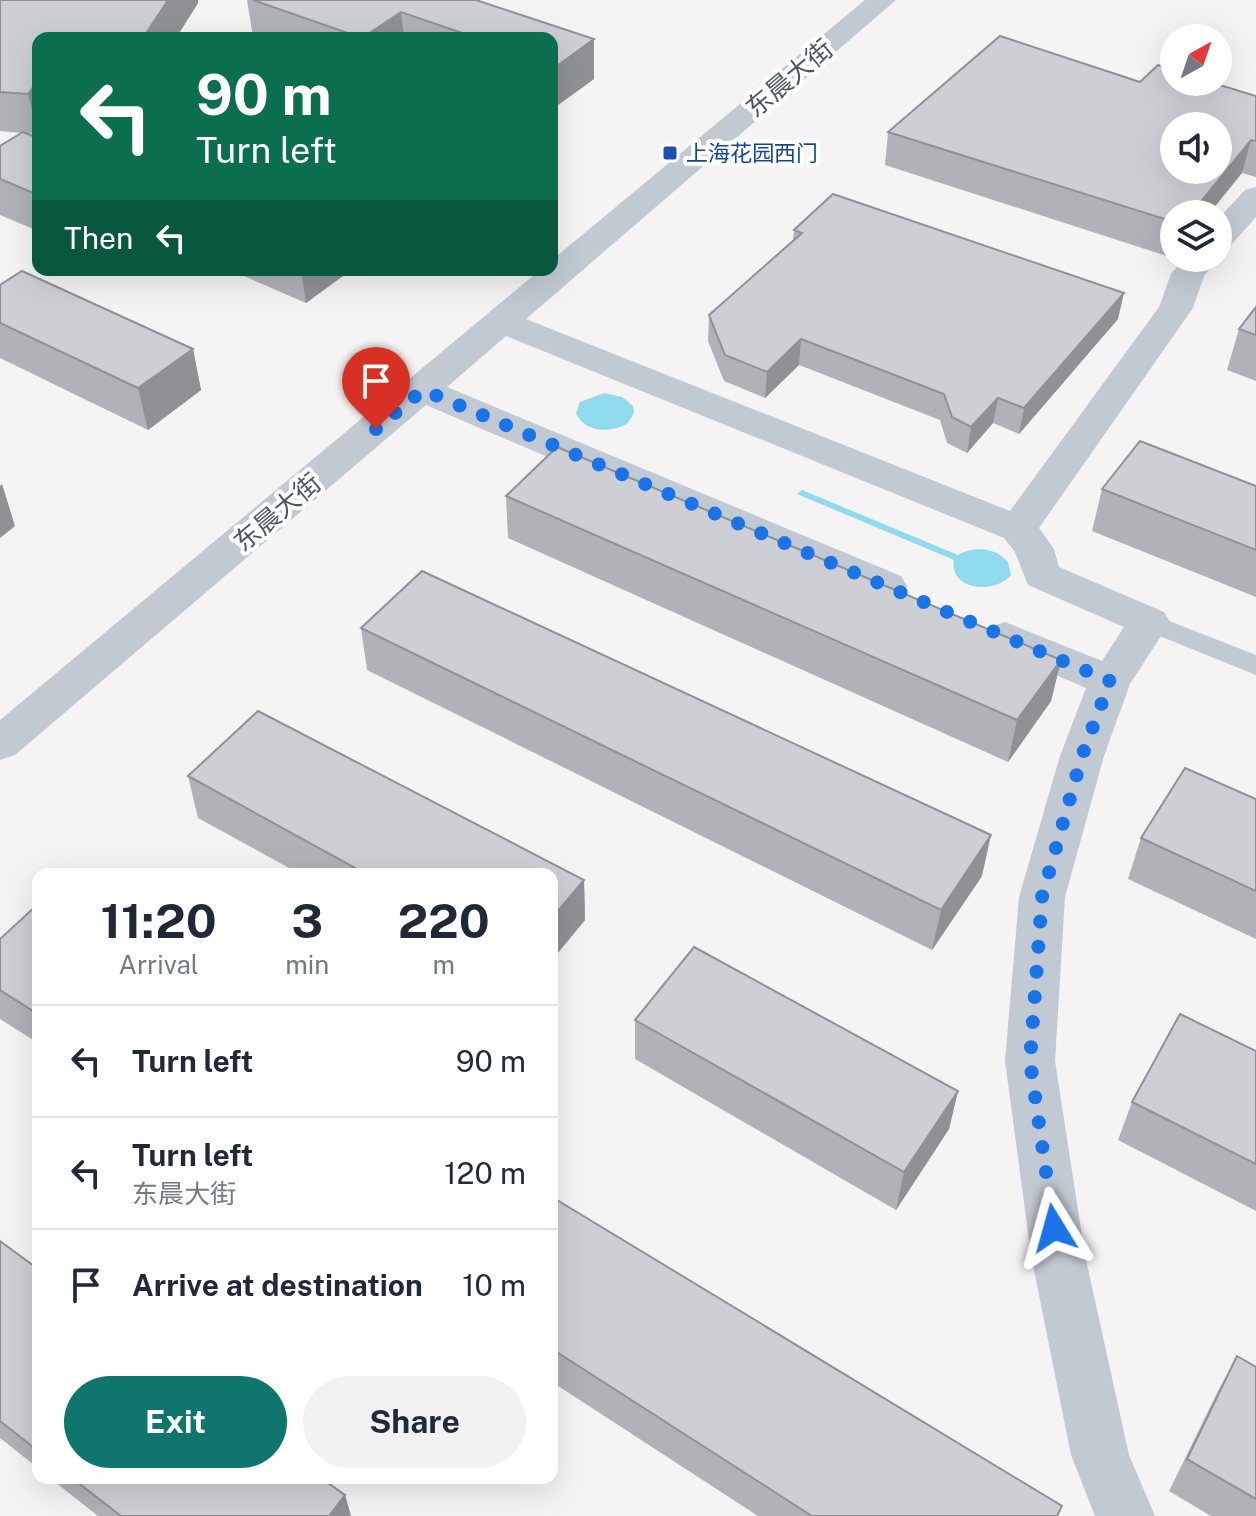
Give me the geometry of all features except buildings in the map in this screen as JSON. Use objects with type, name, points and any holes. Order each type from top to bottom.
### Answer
[{"type":"street","name":"东晨大街","points":[[558,275],[882,0]]},
{"type":"street","points":[[1232,224],[1256,197]]},
{"type":"street","points":[[1018,529],[1176,308],[1190,272]]},
{"type":"street","name":"东晨大街","points":[[0,744],[557,276]]},
{"type":"street","points":[[503,322],[1018,529],[1034,549],[1042,575],[1149,622],[1110,681],[1082,756],[1042,897],[1030,1061],[1058,1255],[1100,1455],[1125,1516]]},
{"type":"street","points":[[423,390],[920,600]]},
{"type":"street","points":[[978,625],[1110,681]]},
{"type":"lane","points":[[1149,622],[1256,665]]},
{"type":"water","points":[[604,393],[622,397],[633,406],[634,413],[627,424],[605,430],[591,428],[580,420],[576,413],[580,402]]},
{"type":"water","points":[[802,490],[958,555],[977,549],[997,553],[1008,562],[1011,575],[1004,581],[985,587],[966,583],[954,570],[954,560],[797,494]]},
{"type":"place","name":"上海花园西门","points":[[670,153]]},
{"type":"route","points":[[376,429],[423,390],[1110,681],[1082,756],[1042,897],[1030,1061],[1054,1228]]}]
